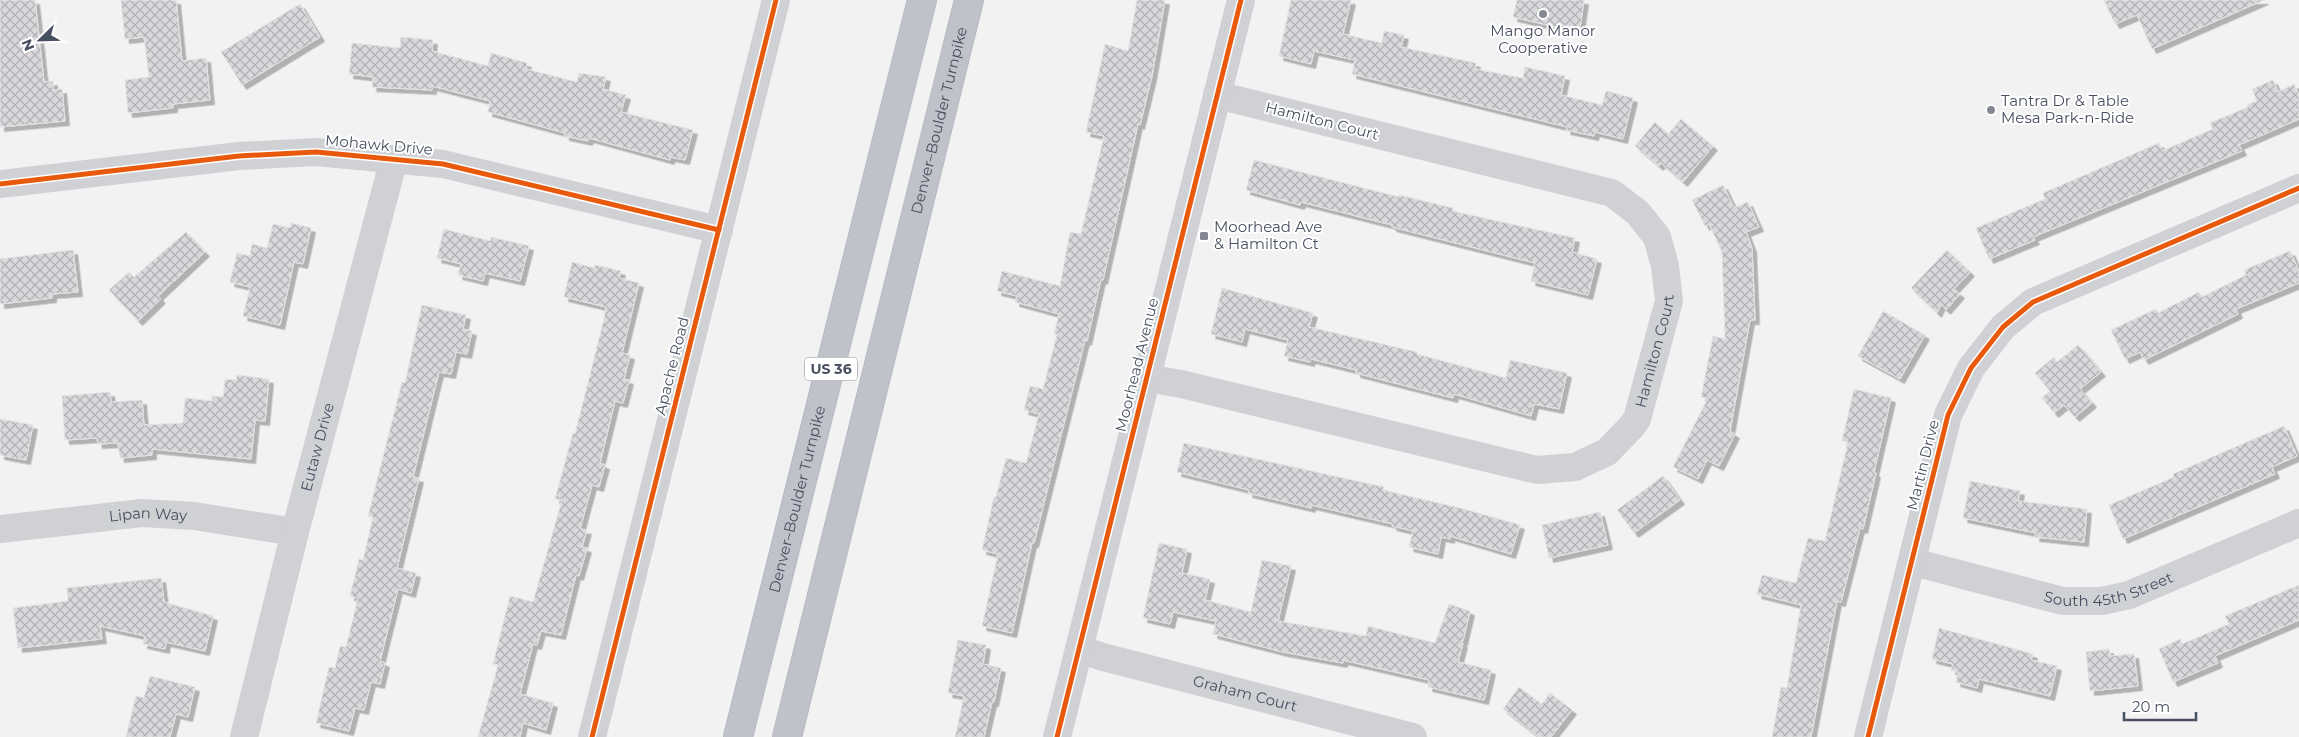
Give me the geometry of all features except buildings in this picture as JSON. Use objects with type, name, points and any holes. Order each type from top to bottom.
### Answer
[{"type":"highway","name":"Denver–Boulder Turnpike","points":[[738,737],[922,0]]},
{"type":"highway","name":"Denver–Boulder Turnpike","points":[[787,737],[969,0]]},
{"type":"street","name":"Apache Road","points":[[592,737],[776,0]]},
{"type":"street","name":"Moorhead Avenue","points":[[1058,737],[1241,0]]},
{"type":"street","name":"Hamilton Court","points":[[1147,378],[1190,386],[1537,470],[1575,467],[1607,452],[1637,419],[1669,301],[1665,266],[1657,238],[1638,213],[1612,193],[1217,96]]},
{"type":"street","name":"Mohawk Drive","points":[[0,184],[239,156],[316,152],[443,164],[719,230]]},
{"type":"street","name":"Eutaw Drive","points":[[244,737],[394,159]]},
{"type":"street","name":"Martin Drive","points":[[1868,737],[1948,416],[1970,368],[2003,327],[2033,302],[2299,188]]},
{"type":"street","name":"Lipan Way","points":[[0,529],[142,513],[194,516],[296,532]]},
{"type":"street","name":"South 45th Street","points":[[1913,562],[2064,601],[2102,602],[2129,594],[2299,522]]},
{"type":"street","name":"Graham Court","points":[[1079,649],[1113,660],[1413,737]]},
{"type":"cycle path","points":[[592,737],[776,0]]},
{"type":"cycle path","points":[[1057,737],[1241,0]]},
{"type":"cycle path","points":[[0,184],[239,156],[316,152],[443,164],[719,230]]},
{"type":"cycle path","points":[[1868,737],[1948,415],[1971,368],[2003,327],[2033,302],[2299,188]]},
{"type":"place","name":"Mango Manor Cooperative","points":[[1543,14]]},
{"type":"place","name":"Tantra Dr & Table Mesa Park-n-Ride","points":[[1991,110]]},
{"type":"place","name":"Moorhead Ave & Hamilton Ct","points":[[1204,236]]}]
